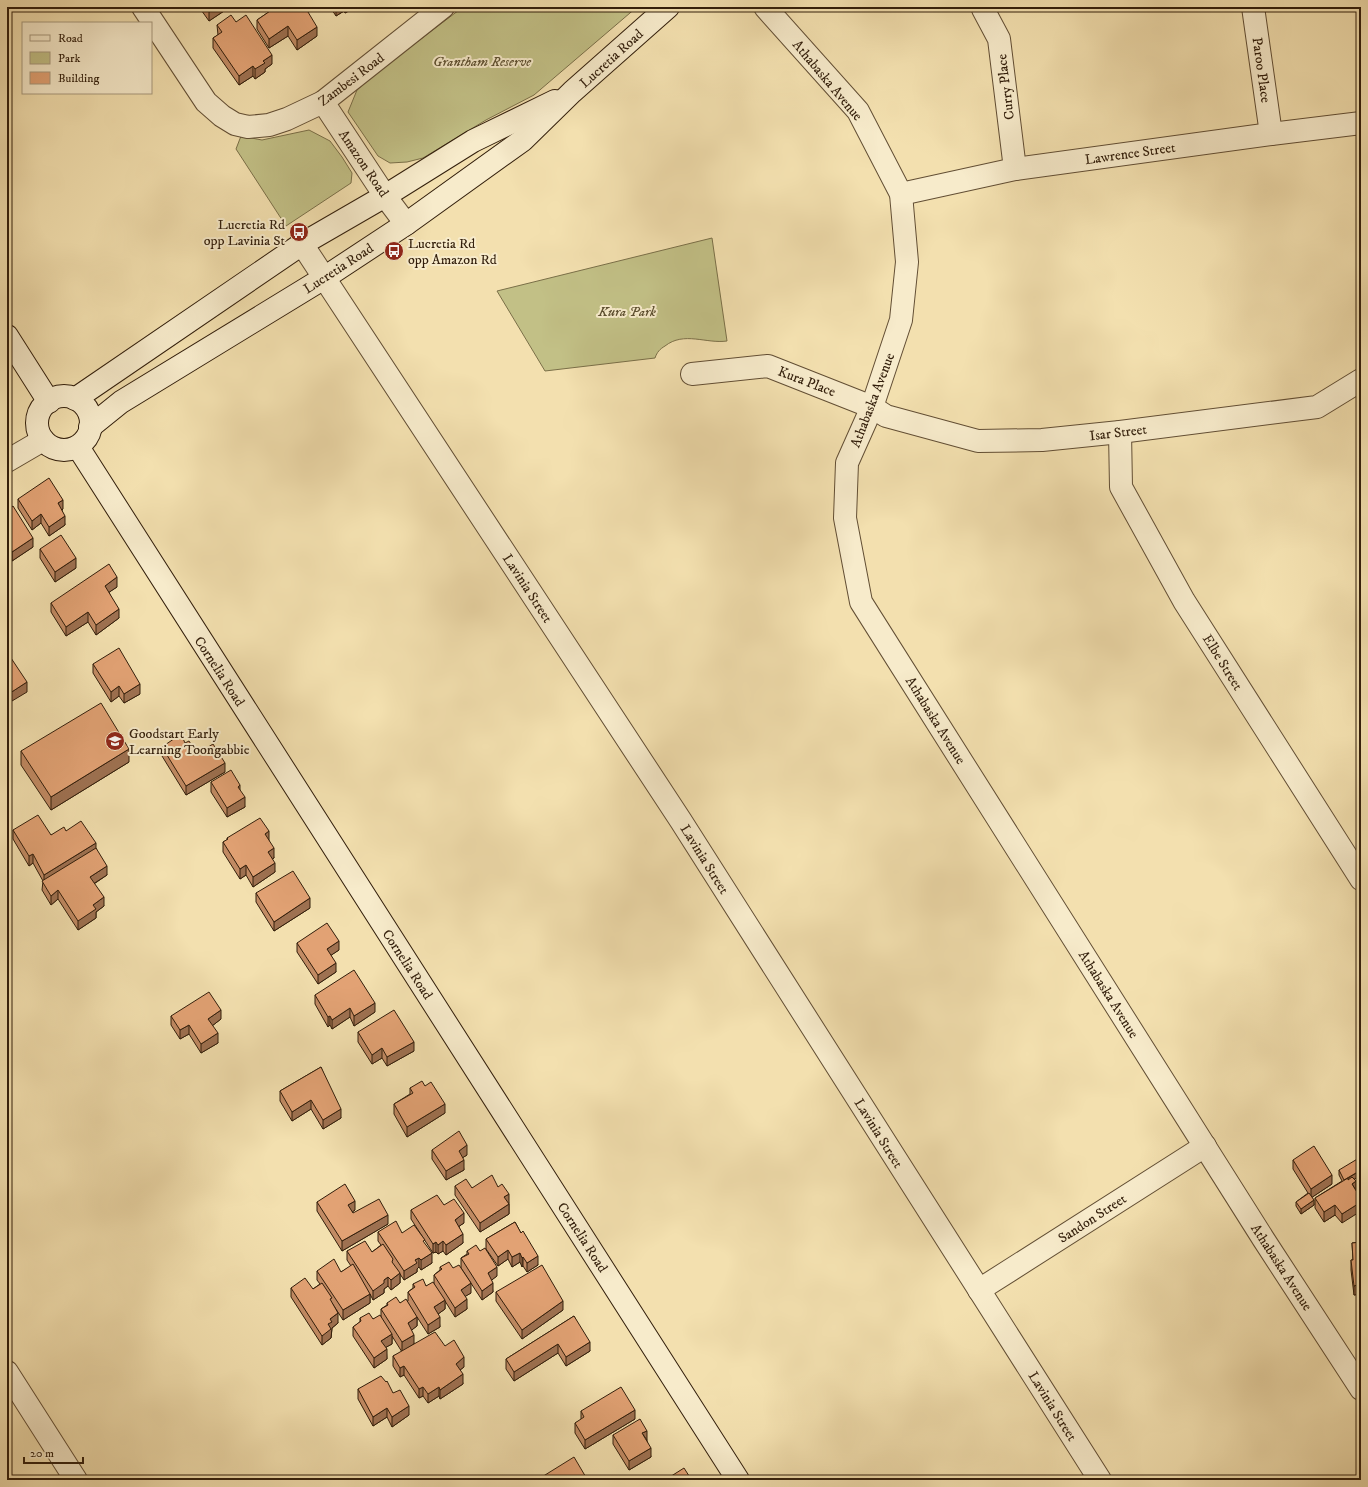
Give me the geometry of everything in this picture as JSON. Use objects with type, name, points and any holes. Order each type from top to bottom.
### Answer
[{"type":"street","name":"Zambesi Road","points":[[143,7],[206,102],[222,116],[235,124],[248,127],[269,125],[287,119],[323,102],[443,7]]},
{"type":"street","name":"Lucretia Road","points":[[90,427],[121,402],[324,278],[406,224],[523,140],[572,92],[668,7]]},
{"type":"street","name":"Athabaska Avenue","points":[[765,7],[858,112],[901,194],[907,262],[901,320],[872,407],[847,463],[846,518],[861,602],[1205,1146],[1357,1376]]},
{"type":"street","name":"Paroo Place","points":[[1253,7],[1272,134]]},
{"type":"street","name":"Curry Place","points":[[983,9],[999,39],[1015,169]]},
{"type":"street","name":"Lucretia Road","points":[[75,399],[302,244],[385,196],[473,141],[572,92]]},
{"type":"street","name":"Amazon Road","points":[[323,102],[385,196],[406,224]]},
{"type":"street","name":"Lawrence Street","points":[[901,194],[1015,169],[1361,123]]},
{"type":"street","name":"Lavinia Street","points":[[302,244],[676,814],[1100,1480]]},
{"type":"street","points":[[7,336],[49,402]]},
{"type":"street","name":"Kura Place","points":[[692,374],[768,366],[872,407]]},
{"type":"street","name":"Isar Street","points":[[872,407],[886,416],[978,441],[1042,440],[1120,432],[1317,407],[1361,380]]},
{"type":"street","points":[[66,397],[75,399],[83,404],[91,421],[86,439],[78,447],[68,450],[59,450],[50,446],[43,440],[39,432],[38,422],[40,413],[44,406],[49,402],[57,398],[66,397]]},
{"type":"street","name":"Elbe Street","points":[[1120,432],[1121,487],[1184,601],[1361,879]]},
{"type":"street","points":[[7,461],[43,440]]},
{"type":"street","name":"Cornelia Road","points":[[78,447],[738,1480]]},
{"type":"street","name":"Sandon Street","points":[[979,1290],[1205,1146]]},
{"type":"street","points":[[7,1372],[76,1480]]},
{"type":"green space","name":"Grantham Reserve","points":[[463,7],[637,7],[534,95],[486,120],[423,158],[407,162],[390,163],[378,156],[348,112],[357,90],[376,73]]},
{"type":"green space","points":[[309,130],[330,141],[352,173],[351,183],[286,226],[236,149],[241,136],[262,140]]},
{"type":"green space","name":"Kura Park","points":[[712,238],[727,341],[680,339],[662,348],[655,358],[545,371],[497,291]]},
{"type":"building","points":[[205,7],[216,7],[209,12]]},
{"type":"building","points":[[276,7],[305,7],[317,27],[297,40],[288,26],[269,39],[257,20]]},
{"type":"building","points":[[231,15],[236,22],[246,15],[272,55],[263,61],[265,63],[255,69],[253,66],[239,76],[213,38],[222,32],[217,25]]},
{"type":"building","points":[[49,478],[63,500],[58,503],[65,516],[49,527],[41,514],[32,521],[18,499]]},
{"type":"building","points":[[13,506],[33,538],[12,552],[7,545],[7,510]]},
{"type":"building","points":[[61,535],[76,558],[55,572],[40,549]]},
{"type":"building","points":[[109,564],[117,577],[105,586],[119,609],[96,625],[88,612],[66,627],[51,603]]},
{"type":"building","points":[[119,648],[140,684],[124,694],[119,686],[111,692],[93,664]]},
{"type":"building","points":[[7,652],[27,682],[7,695]]},
{"type":"building","points":[[101,703],[129,749],[51,797],[21,751]]},
{"type":"building","points":[[181,734],[185,743],[189,741],[197,754],[213,744],[225,763],[186,786],[162,747]]},
{"type":"building","points":[[231,770],[240,785],[238,787],[245,797],[227,808],[211,782]]},
{"type":"building","points":[[38,815],[51,835],[64,827],[66,831],[81,821],[96,843],[44,875],[33,854],[29,856],[13,830]]},
{"type":"building","points":[[260,818],[269,831],[265,834],[274,848],[268,852],[275,863],[253,877],[246,865],[240,869],[223,842]]},
{"type":"building","points":[[96,848],[107,866],[90,877],[104,897],[93,905],[96,909],[78,921],[58,890],[51,896],[42,881]]},
{"type":"building","points":[[293,871],[310,898],[274,922],[256,893]]},
{"type":"building","points":[[327,923],[339,941],[327,949],[336,963],[318,975],[297,943]]},
{"type":"building","points":[[354,970],[375,1003],[354,1016],[350,1008],[332,1020],[330,1016],[328,1017],[315,995]]},
{"type":"building","points":[[209,992],[221,1010],[208,1019],[218,1033],[201,1044],[189,1025],[180,1030],[171,1016]]},
{"type":"building","points":[[394,1010],[414,1042],[387,1057],[382,1048],[372,1055],[358,1032]]},
{"type":"building","points":[[321,1067],[341,1109],[323,1120],[311,1100],[292,1112],[280,1091]]},
{"type":"building","points":[[422,1081],[425,1086],[431,1082],[445,1104],[407,1127],[394,1104],[413,1093],[410,1088]]},
{"type":"building","points":[[459,1131],[467,1145],[459,1151],[464,1160],[446,1171],[432,1150]]},
{"type":"building","points":[[1314,1146],[1332,1175],[1311,1189],[1293,1160]]},
{"type":"building","points":[[1359,1158],[1361,1162],[1361,1170],[1344,1180],[1339,1170]]},
{"type":"building","points":[[492,1175],[498,1187],[502,1184],[509,1194],[504,1197],[509,1204],[480,1223],[455,1186],[466,1179],[472,1188]]},
{"type":"building","points":[[1352,1177],[1356,1181],[1352,1184],[1361,1199],[1361,1202],[1342,1214],[1335,1205],[1324,1212],[1315,1198]]},
{"type":"building","points":[[345,1184],[355,1201],[348,1205],[353,1213],[379,1199],[388,1215],[342,1241],[317,1202]]},
{"type":"building","points":[[1309,1193],[1314,1200],[1301,1209],[1296,1202]]},
{"type":"building","points":[[437,1195],[444,1205],[454,1199],[464,1213],[455,1220],[463,1234],[446,1245],[443,1241],[438,1245],[436,1242],[433,1244],[411,1210]]},
{"type":"building","points":[[396,1221],[402,1233],[414,1225],[432,1253],[421,1260],[419,1258],[415,1260],[417,1263],[404,1271],[378,1232]]},
{"type":"building","points":[[515,1222],[521,1233],[523,1231],[538,1256],[527,1263],[523,1257],[522,1258],[520,1253],[512,1257],[508,1250],[498,1257],[486,1239]]},
{"type":"building","points":[[365,1241],[372,1252],[383,1244],[393,1259],[392,1262],[400,1273],[391,1280],[388,1277],[384,1280],[384,1283],[373,1291],[347,1251]]},
{"type":"building","points":[[1361,1242],[1361,1289],[1360,1284],[1354,1286],[1351,1260],[1353,1260],[1352,1243]]},
{"type":"building","points":[[476,1245],[480,1251],[485,1248],[497,1267],[488,1273],[493,1283],[482,1291],[461,1258],[469,1254],[467,1251]]},
{"type":"building","points":[[334,1259],[341,1272],[353,1264],[370,1294],[343,1310],[317,1271]]},
{"type":"building","points":[[449,1262],[453,1268],[459,1265],[471,1283],[461,1290],[467,1299],[455,1308],[434,1275],[442,1269],[440,1267]]},
{"type":"building","points":[[542,1265],[563,1301],[522,1330],[496,1292]]},
{"type":"building","points":[[305,1278],[313,1289],[322,1283],[332,1298],[330,1299],[338,1313],[330,1319],[332,1322],[328,1324],[331,1329],[322,1336],[291,1288]]},
{"type":"building","points":[[423,1279],[426,1286],[433,1282],[445,1300],[434,1307],[440,1317],[428,1325],[408,1292],[415,1287],[413,1284]]},
{"type":"building","points":[[396,1297],[400,1303],[406,1299],[417,1317],[408,1323],[414,1335],[402,1342],[381,1309],[388,1305],[387,1303]]},
{"type":"building","points":[[369,1313],[373,1319],[380,1315],[392,1334],[381,1341],[387,1349],[374,1358],[353,1327],[361,1321],[360,1318]]},
{"type":"building","points":[[574,1316],[590,1342],[566,1357],[558,1344],[514,1372],[506,1359]]},
{"type":"building","points":[[435,1332],[445,1346],[454,1340],[464,1357],[456,1364],[463,1374],[440,1390],[439,1387],[428,1394],[423,1387],[419,1389],[404,1366],[400,1368],[393,1356]]},
{"type":"building","points":[[381,1376],[386,1382],[387,1381],[393,1393],[400,1390],[409,1406],[392,1417],[387,1408],[373,1417],[358,1389]]},
{"type":"building","points":[[621,1387],[635,1410],[585,1440],[575,1423],[584,1417],[581,1411]]},
{"type":"building","points":[[640,1419],[647,1431],[642,1433],[651,1448],[629,1461],[613,1435]]},
{"type":"building","points":[[574,1457],[587,1479],[537,1480]]},
{"type":"building","points":[[684,1468],[691,1479],[693,1477],[694,1480],[665,1480]]},
{"type":"place","name":"Lucretia Rd opp Lavinia St","points":[[299,232]]},
{"type":"place","name":"Lucretia Rd opp Amazon Rd","points":[[394,251]]},
{"type":"place","name":"Goodstart Early Learning Toongabbie","points":[[115,741]]}]
